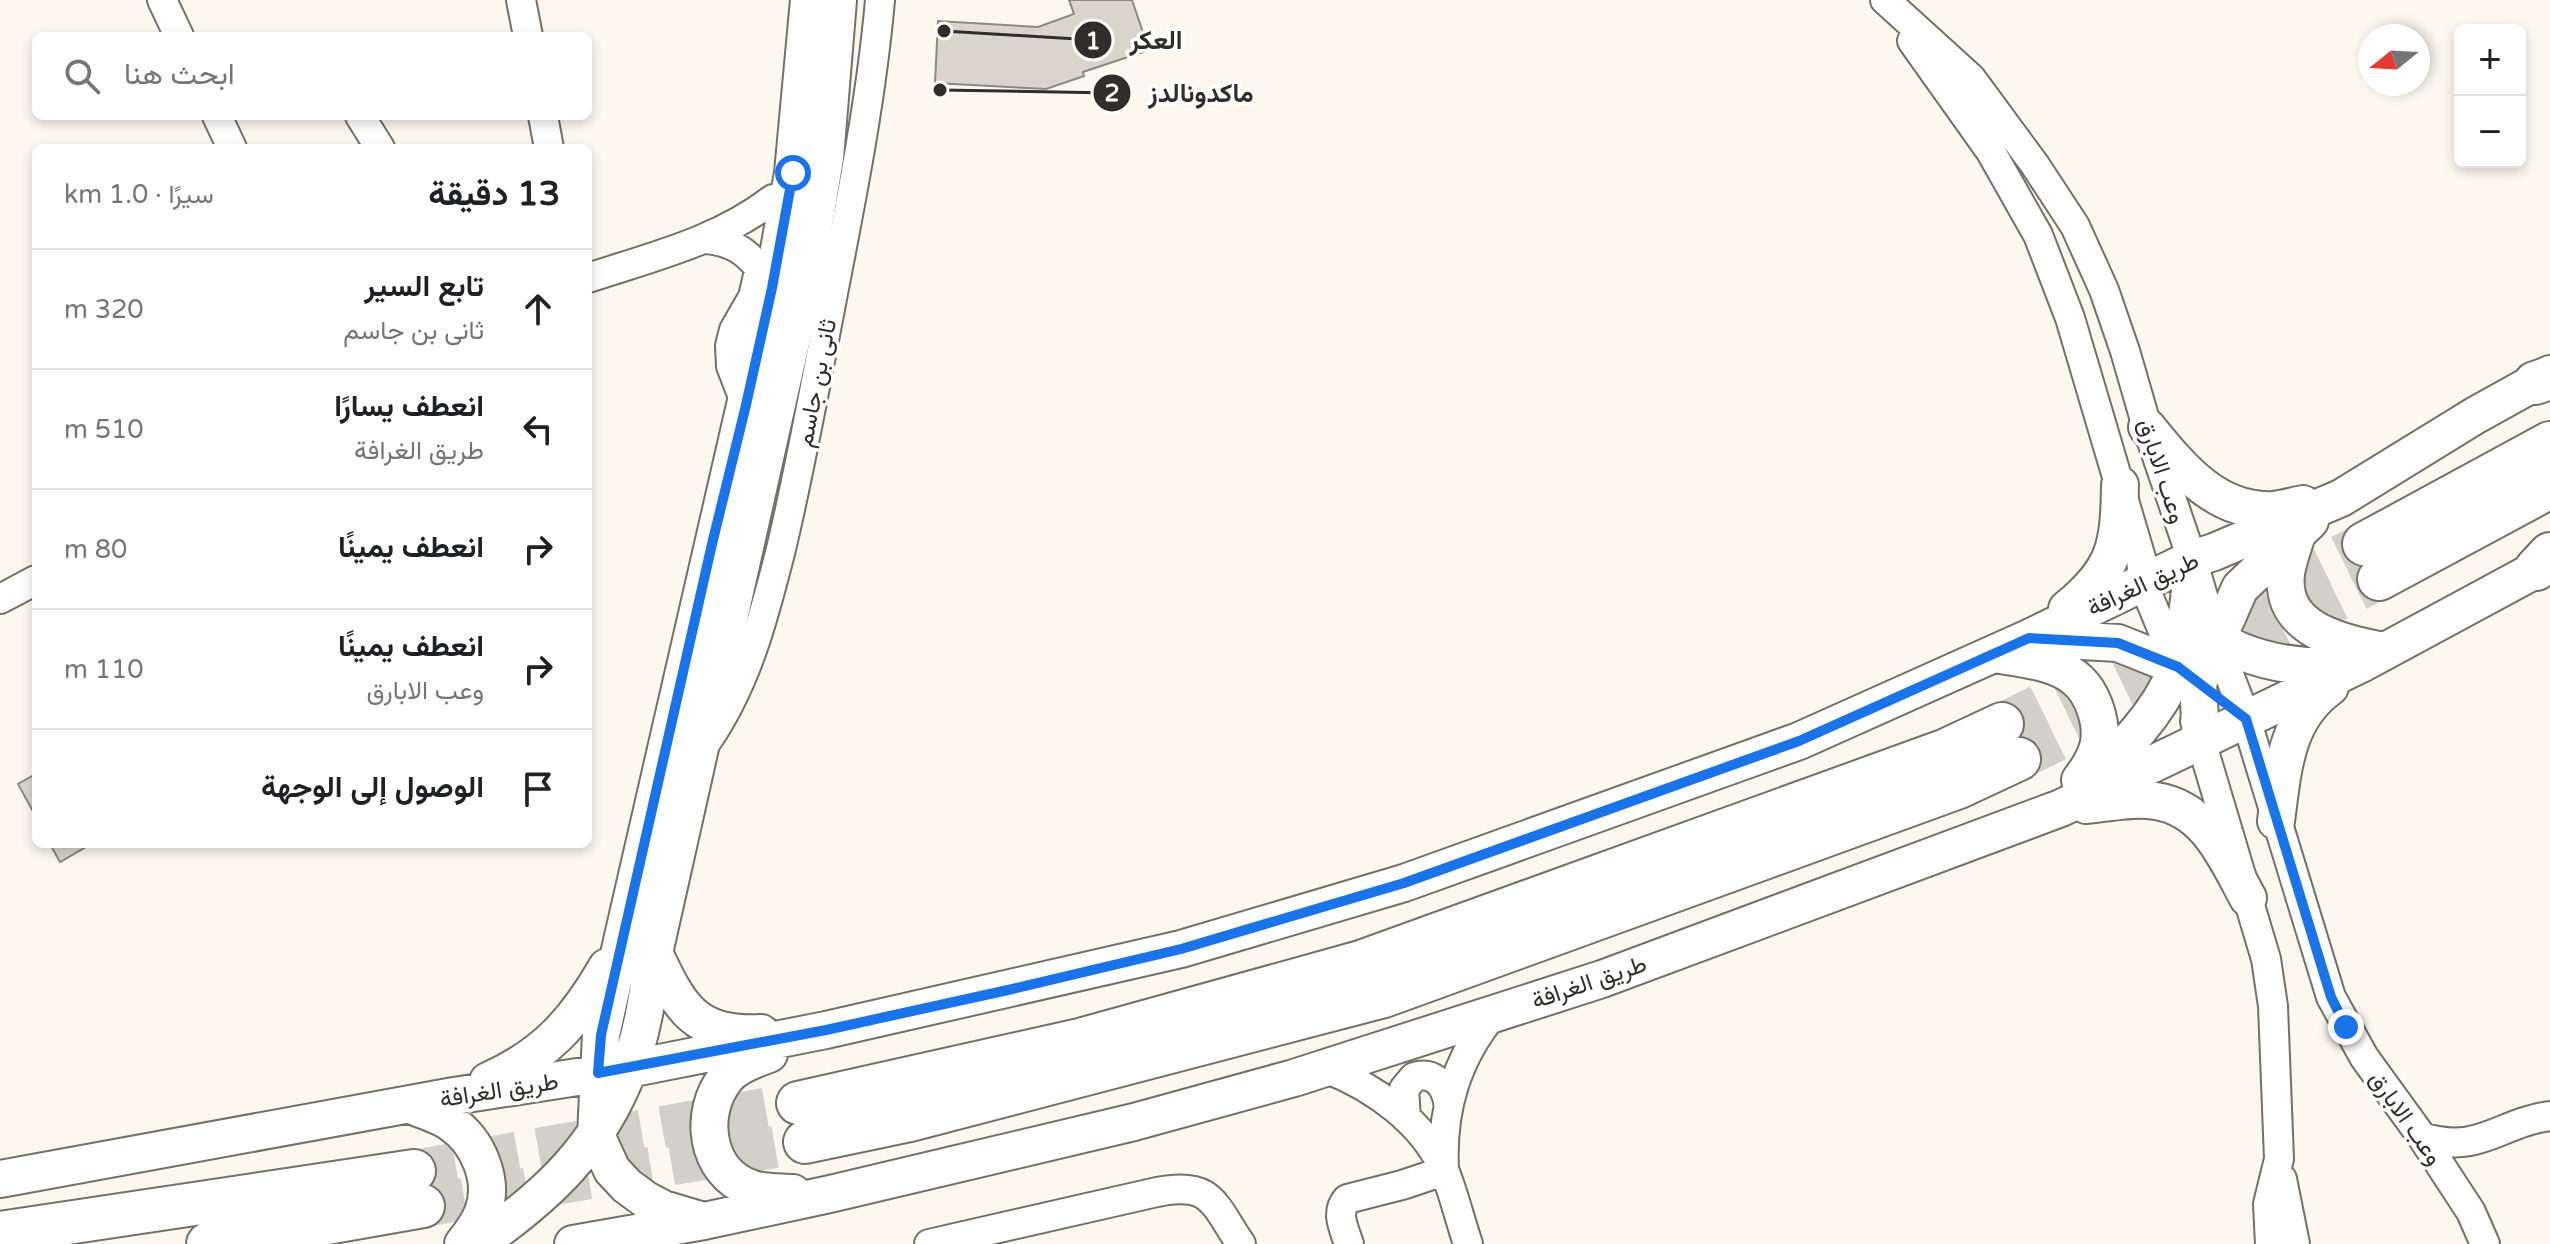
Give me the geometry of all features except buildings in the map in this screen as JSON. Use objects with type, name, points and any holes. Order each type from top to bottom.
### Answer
[{"type":"highway","points":[[2550,443],[2372,561],[2550,487]]},
{"type":"highway","points":[[802,1122],[1361,962],[1944,751],[2011,741]]},
{"type":"highway","points":[[0,1233],[418,1189],[208,1244]]},
{"type":"main road","name":"ثانى بن جاسم","points":[[704,1221],[663,1209],[627,1186],[612,1170],[596,1135],[613,1071],[643,1020],[638,947],[712,544],[772,288],[793,173],[809,0]]},
{"type":"main road","name":"ثانى بن جاسم","points":[[638,947],[700,751],[804,284],[825,158],[838,0]]},
{"type":"main road","name":"طريق الغرافة","points":[[4,1175],[613,1071],[826,1030],[1181,949],[1404,883],[1799,741],[2029,638],[2192,559],[2341,498],[2476,415],[2545,379]]},
{"type":"main road","points":[[2147,427],[2186,475],[2214,495],[2247,507],[2271,510],[2341,498]]},
{"type":"main road","points":[[2029,638],[2071,606],[2106,568],[2113,555],[2119,529],[2120,485]]},
{"type":"main road","points":[[2061,808],[2126,747],[2162,700],[2188,675],[2216,640],[2240,588],[2299,530],[2341,498]]},
{"type":"main road","points":[[2299,530],[2286,576],[2288,602],[2304,624],[2373,657]]},
{"type":"main road","points":[[2192,559],[2187,618],[2188,675],[2201,740]]},
{"type":"main road","name":"طريق الغرافة","points":[[573,1244],[704,1221],[830,1194],[1134,1122],[1325,1068],[1602,979],[2061,808],[2431,629],[2545,562]]},
{"type":"main road","points":[[2143,583],[2216,640],[2261,660],[2318,668],[2373,657]]},
{"type":"main road","points":[[2029,638],[2118,643],[2188,675],[2246,719]]},
{"type":"main road","points":[[1993,654],[2055,667],[2075,678],[2088,693],[2096,711],[2098,747],[2086,772],[2061,808]]},
{"type":"main road","points":[[2276,821],[2283,768],[2303,711],[2318,695],[2373,657]]},
{"type":"main road","points":[[2061,808],[2140,800],[2172,805],[2201,822],[2212,834],[2248,898]]},
{"type":"main road","points":[[454,1096],[528,1061],[553,1041],[595,988],[638,947],[677,1000],[703,1024],[744,1034],[826,1030]]},
{"type":"main road","points":[[826,1030],[748,1062],[727,1075],[715,1095],[709,1115],[709,1130],[719,1162],[733,1178],[751,1189],[830,1194]]},
{"type":"main road","points":[[411,1105],[451,1122],[472,1146],[485,1171],[484,1211],[463,1244]]},
{"type":"main road","points":[[478,1244],[536,1201],[570,1169],[596,1135]]},
{"type":"street","points":[[162,0],[177,32]]},
{"type":"street","points":[[521,0],[527,32]]},
{"type":"street","points":[[746,405],[731,366],[730,346],[734,330],[753,297],[773,199],[793,0]]},
{"type":"street","name":"ثانى بن جاسم","points":[[700,751],[728,708],[749,661],[775,574],[799,476],[868,103],[880,0]]},
{"type":"street","name":"وعب الابارق","points":[[1884,0],[1971,78],[2075,226],[2104,290],[2125,351],[2216,640],[2246,719],[2331,997],[2364,1057],[2471,1212],[2485,1244]]},
{"type":"street","name":"وعب الابارق","points":[[1884,0],[1991,152],[2038,235],[2070,318],[2141,558],[2143,583],[2188,675]]},
{"type":"street","points":[[219,120],[230,144]]},
{"type":"street","points":[[362,120],[378,144]]},
{"type":"street","points":[[544,120],[548,144]]},
{"type":"street","points":[[592,277],[706,239],[741,221],[773,199]]},
{"type":"street","points":[[706,239],[731,244],[742,250],[760,269]]},
{"type":"street","points":[[0,599],[32,582]]},
{"type":"street","points":[[2201,740],[2266,959],[2273,1006],[2279,1159],[2295,1244]]},
{"type":"street","points":[[1444,1171],[1444,1125],[1448,1102],[1466,1055],[1494,1013]]},
{"type":"street","points":[[1325,1068],[1360,1083],[1406,1118],[1420,1134],[1444,1171],[1468,1244]]},
{"type":"street","points":[[1406,1118],[1404,1089],[1414,1077],[1429,1075],[1436,1078],[1445,1090],[1448,1102]]},
{"type":"street","points":[[2422,1137],[2440,1142],[2464,1143],[2550,1116]]},
{"type":"street","points":[[2270,1244],[2268,1204],[2279,1159]]},
{"type":"street","points":[[1349,1244],[1341,1217],[1342,1205],[1347,1199],[1444,1171]]},
{"type":"street","points":[[929,1244],[1157,1192],[1187,1188],[1207,1195],[1241,1244]]},
{"type":"tunnel","points":[[2002,724],[2364,544]]},
{"type":"tunnel","points":[[2019,759],[2379,579]]},
{"type":"tunnel","points":[[414,1171],[798,1103]]},
{"type":"tunnel","points":[[423,1206],[805,1142]]},
{"type":"place","name":"العكر","points":[[944,31]]},
{"type":"place","name":"ماكدونالدز","points":[[940,90]]},
{"type":"route","points":[[793,173],[746,405],[601,1035],[598,1073],[826,1030],[1008,990],[1181,949],[1404,883],[1799,741],[2029,638],[2118,643],[2178,667],[2246,719],[2331,997],[2346,1027]]}]
